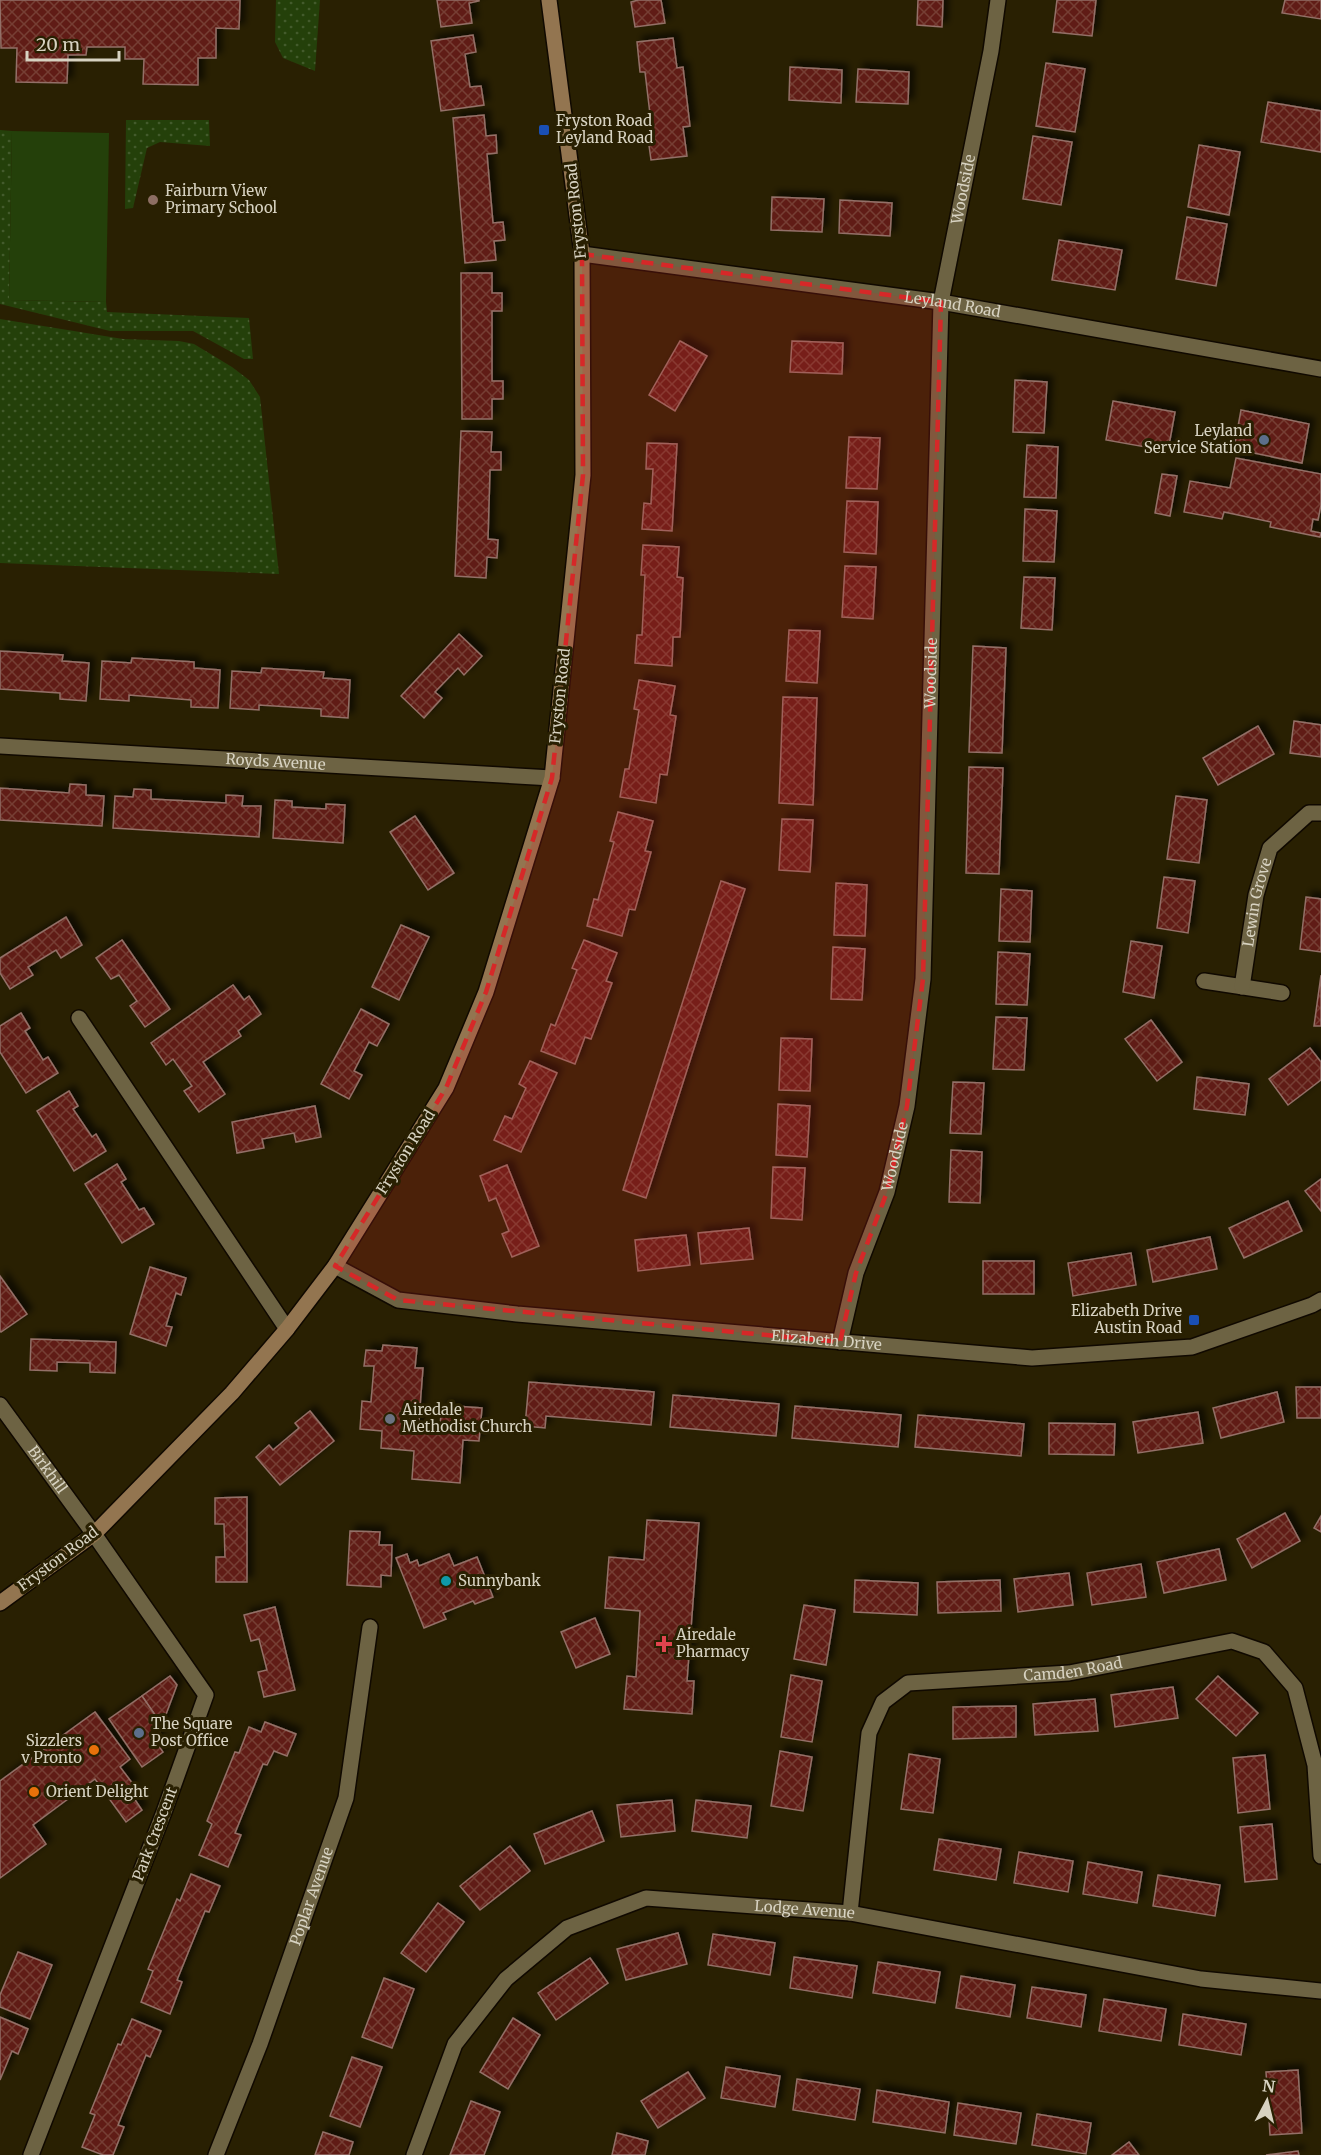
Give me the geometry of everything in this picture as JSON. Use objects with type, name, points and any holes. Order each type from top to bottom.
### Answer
[{"type":"street","name":"Fryston Road","points":[[0,1603],[94,1534],[232,1393],[287,1329],[335,1266],[446,1088],[486,992],[552,778],[583,475],[582,254],[549,0]]},
{"type":"street","name":"Woodside","points":[[840,1342],[856,1273],[886,1191],[907,1106],[923,978],[941,302],[999,0]]},
{"type":"street","name":"Leyland Road","points":[[582,254],[941,302],[1321,369]]},
{"type":"street","name":"Royds Avenue","points":[[0,746],[552,778]]},
{"type":"street","name":"Lewin Grove","points":[[1242,987],[1256,895],[1270,848],[1309,813],[1321,813]]},
{"type":"street","points":[[1204,981],[1282,993]]},
{"type":"street","points":[[80,1018],[287,1329]]},
{"type":"street","name":"Elizabeth Drive","points":[[335,1266],[398,1300],[517,1314],[1032,1358],[1192,1347],[1321,1300]]},
{"type":"street","name":"Birkhill","points":[[0,1405],[94,1534]]},
{"type":"street","name":"Park Crescent","points":[[31,2155],[164,1812],[206,1695],[94,1534]]},
{"type":"street","name":"Poplar Avenue","points":[[216,2155],[260,2044],[346,1798],[370,1628]]},
{"type":"street","name":"Camden Road","points":[[850,1913],[869,1733],[883,1702],[908,1683],[1069,1673],[1233,1641],[1264,1652],[1295,1688],[1318,1765],[1321,1856]]},
{"type":"street","name":"Lodge Avenue","points":[[414,2155],[455,2044],[506,1979],[567,1928],[646,1898],[850,1913],[1201,1979],[1321,1991]]},
{"type":"highlighted area","points":[[582,254],[941,302],[923,979],[907,1106],[887,1192],[856,1273],[840,1342],[398,1300],[335,1266],[446,1088],[486,992],[552,778],[583,475]]},
{"type":"green space","points":[[276,0],[320,0],[315,71],[283,58],[275,42]]},
{"type":"green space","points":[[126,120],[209,120],[210,146],[160,142],[147,148],[133,208],[125,209]]},
{"type":"green space","points":[[0,130],[12,131],[9,300],[106,302],[107,312],[249,318],[253,359],[244,359],[193,331],[110,331],[0,304]]},
{"type":"green space","points":[[12,131],[109,133],[106,302],[9,300]]},
{"type":"green space","points":[[0,319],[123,339],[179,341],[194,344],[249,380],[260,397],[279,574],[0,563]]},
{"type":"building","points":[[0,0],[240,0],[239,29],[216,28],[216,58],[198,58],[198,85],[143,84],[144,59],[125,59],[125,47],[87,47],[86,55],[68,55],[67,83],[16,82],[17,48],[1,48]]},
{"type":"building","points":[[437,0],[479,1],[469,3],[472,23],[441,27]]},
{"type":"building","points":[[661,0],[665,23],[635,27],[631,2]]},
{"type":"building","points":[[918,0],[943,0],[942,27],[917,25]]},
{"type":"building","points":[[1057,0],[1096,0],[1092,36],[1053,32]]},
{"type":"building","points":[[1285,0],[1321,0],[1321,19],[1282,13]]},
{"type":"building","points":[[473,35],[476,52],[465,54],[470,87],[481,86],[484,105],[441,111],[431,41]]},
{"type":"building","points":[[673,38],[677,68],[683,67],[690,126],[683,127],[687,156],[651,160],[647,131],[652,131],[645,72],[640,72],[637,42]]},
{"type":"building","points":[[1046,63],[1085,69],[1075,132],[1036,126]]},
{"type":"building","points":[[790,67],[842,70],[841,103],[789,100]]},
{"type":"building","points":[[858,69],[909,72],[908,104],[856,102]]},
{"type":"building","points":[[1268,102],[1321,111],[1321,152],[1261,142]]},
{"type":"building","points":[[484,115],[486,136],[496,135],[497,153],[487,154],[493,223],[503,222],[505,240],[494,241],[496,260],[465,263],[453,118]]},
{"type":"building","points":[[1033,136],[1072,142],[1061,205],[1023,199]]},
{"type":"building","points":[[1199,145],[1240,152],[1229,215],[1188,207]]},
{"type":"building","points":[[772,197],[824,199],[822,232],[771,230]]},
{"type":"building","points":[[840,200],[892,203],[890,236],[839,233]]},
{"type":"building","points":[[1187,217],[1227,224],[1216,286],[1176,279]]},
{"type":"building","points":[[1059,240],[1122,250],[1115,290],[1052,280]]},
{"type":"building","points":[[461,273],[492,273],[492,293],[502,293],[502,311],[492,311],[492,381],[503,381],[503,399],[492,399],[492,419],[462,419]]},
{"type":"building","points":[[680,341],[707,356],[675,411],[649,395]]},
{"type":"building","points":[[792,341],[843,343],[842,374],[790,372]]},
{"type":"building","points":[[1015,380],[1047,382],[1044,433],[1013,432]]},
{"type":"building","points":[[1113,401],[1175,412],[1168,451],[1106,440]]},
{"type":"building","points":[[1241,410],[1309,424],[1302,463],[1234,449]]},
{"type":"building","points":[[461,431],[492,432],[491,452],[501,452],[501,470],[490,470],[488,539],[498,540],[497,558],[487,557],[486,578],[455,576]]},
{"type":"building","points":[[849,437],[880,438],[877,489],[846,488]]},
{"type":"building","points":[[647,443],[677,444],[672,531],[642,529],[644,503],[651,504],[653,469],[646,469]]},
{"type":"building","points":[[1027,445],[1058,447],[1056,498],[1024,497]]},
{"type":"building","points":[[1236,458],[1321,474],[1321,505],[1318,520],[1313,519],[1311,531],[1321,533],[1320,537],[1270,527],[1271,522],[1224,512],[1222,519],[1184,512],[1190,481],[1230,488]]},
{"type":"building","points":[[1162,474],[1177,476],[1170,516],[1155,513]]},
{"type":"building","points":[[847,501],[878,502],[876,554],[844,552]]},
{"type":"building","points":[[1025,509],[1057,511],[1054,562],[1023,561]]},
{"type":"building","points":[[643,545],[679,547],[677,577],[683,578],[680,637],[673,637],[672,666],[635,663],[637,635],[642,635],[645,575],[641,575]]},
{"type":"building","points":[[845,566],[876,567],[873,619],[842,617]]},
{"type":"building","points":[[1024,577],[1055,578],[1052,630],[1021,628]]},
{"type":"building","points":[[789,630],[820,631],[817,683],[786,681]]},
{"type":"building","points":[[459,634],[482,656],[464,675],[458,668],[435,692],[442,698],[424,718],[401,696]]},
{"type":"building","points":[[973,646],[1006,648],[1002,753],[969,752]]},
{"type":"building","points":[[0,651],[63,655],[62,661],[89,663],[86,701],[60,699],[60,693],[0,689]]},
{"type":"building","points":[[132,658],[194,662],[194,668],[220,670],[218,708],[191,707],[191,700],[129,695],[129,701],[100,699],[102,661],[131,663]]},
{"type":"building","points":[[262,668],[324,672],[323,678],[350,680],[348,718],[321,716],[321,709],[259,705],[259,710],[230,708],[232,671],[261,673]]},
{"type":"building","points":[[639,680],[675,686],[670,715],[676,716],[667,775],[660,774],[656,803],[620,797],[625,769],[629,769],[639,710],[634,709]]},
{"type":"building","points":[[783,697],[817,698],[813,805],[779,803]]},
{"type":"building","points":[[1294,721],[1321,725],[1321,757],[1290,753]]},
{"type":"building","points":[[1258,726],[1274,754],[1218,785],[1203,758]]},
{"type":"building","points":[[969,767],[1003,768],[999,874],[966,873]]},
{"type":"building","points":[[70,784],[86,785],[86,795],[104,796],[102,826],[0,820],[0,788],[69,793]]},
{"type":"building","points":[[134,789],[151,790],[151,799],[226,803],[226,795],[243,796],[242,806],[261,806],[259,837],[113,828],[115,796],[133,797]]},
{"type":"building","points":[[1176,796],[1207,800],[1199,863],[1167,859]]},
{"type":"building","points":[[275,800],[292,801],[292,807],[326,809],[326,804],[345,805],[343,843],[273,838]]},
{"type":"building","points":[[618,812],[653,821],[645,851],[651,852],[635,910],[629,909],[622,936],[587,926],[594,899],[598,900],[614,842],[610,841]]},
{"type":"building","points":[[415,816],[454,873],[428,890],[390,832]]},
{"type":"building","points":[[782,819],[813,820],[810,872],[779,870]]},
{"type":"building","points":[[1164,877],[1195,881],[1188,933],[1157,928]]},
{"type":"building","points":[[721,881],[745,889],[646,1198],[623,1190]]},
{"type":"building","points":[[836,883],[867,885],[865,936],[834,935]]},
{"type":"building","points":[[1001,889],[1032,891],[1030,942],[999,941]]},
{"type":"building","points":[[1306,897],[1321,899],[1321,952],[1300,949]]},
{"type":"building","points":[[66,917],[82,945],[61,958],[56,950],[28,967],[33,975],[10,989],[0,973],[0,958]]},
{"type":"building","points":[[401,925],[429,937],[399,1000],[372,987]]},
{"type":"building","points":[[122,940],[170,1009],[145,1027],[130,1006],[137,1001],[119,975],[111,979],[96,958]]},
{"type":"building","points":[[584,940],[617,953],[606,981],[612,983],[591,1039],[585,1037],[575,1064],[541,1051],[551,1024],[555,1026],[577,970],[572,968]]},
{"type":"building","points":[[1131,941],[1162,946],[1154,998],[1123,992]]},
{"type":"building","points":[[833,947],[865,949],[862,1000],[831,999]]},
{"type":"building","points":[[998,952],[1030,954],[1027,1005],[996,1004]]},
{"type":"building","points":[[1321,975],[1321,1026],[1314,1026]]},
{"type":"building","points":[[233,985],[244,1000],[249,996],[261,1014],[238,1031],[241,1036],[203,1062],[225,1094],[199,1112],[184,1091],[192,1086],[173,1059],[166,1065],[151,1043]]},
{"type":"building","points":[[361,1009],[389,1024],[377,1046],[369,1042],[354,1071],[362,1075],[349,1099],[321,1084]]},
{"type":"building","points":[[21,1013],[30,1028],[25,1031],[43,1060],[48,1057],[58,1073],[26,1093],[0,1052],[0,1026]]},
{"type":"building","points":[[996,1017],[1027,1018],[1024,1070],[993,1069]]},
{"type":"building","points":[[1151,1020],[1182,1062],[1157,1081],[1125,1039]]},
{"type":"building","points":[[781,1038],[812,1039],[810,1091],[779,1090]]},
{"type":"building","points":[[1310,1048],[1321,1062],[1321,1080],[1288,1105],[1269,1079]]},
{"type":"building","points":[[530,1061],[557,1073],[521,1152],[494,1140],[505,1116],[512,1119],[526,1088],[519,1084]]},
{"type":"building","points":[[1197,1077],[1249,1084],[1245,1115],[1194,1109]]},
{"type":"building","points":[[953,1082],[984,1083],[981,1134],[950,1133]]},
{"type":"building","points":[[69,1091],[78,1106],[73,1109],[92,1137],[96,1134],[106,1151],[74,1171],[37,1111]]},
{"type":"building","points":[[778,1104],[810,1106],[807,1157],[776,1155]]},
{"type":"building","points":[[315,1106],[321,1137],[296,1142],[294,1133],[262,1139],[264,1148],[237,1153],[232,1122]]},
{"type":"building","points":[[951,1150],[982,1152],[980,1203],[949,1202]]},
{"type":"building","points":[[117,1164],[126,1179],[121,1182],[139,1210],[144,1208],[154,1224],[122,1243],[85,1184]]},
{"type":"building","points":[[507,1165],[539,1246],[512,1257],[502,1234],[509,1231],[496,1198],[489,1201],[480,1176]]},
{"type":"building","points":[[773,1167],[805,1168],[802,1220],[771,1218]]},
{"type":"building","points":[[1321,1179],[1321,1211],[1305,1191]]},
{"type":"building","points":[[1288,1201],[1302,1231],[1244,1258],[1229,1228]]},
{"type":"building","points":[[749,1228],[753,1259],[701,1264],[698,1233]]},
{"type":"building","points":[[686,1235],[690,1265],[638,1271],[635,1240]]},
{"type":"building","points":[[1210,1237],[1217,1269],[1153,1282],[1147,1250]]},
{"type":"building","points":[[1131,1253],[1136,1285],[1073,1296],[1068,1263]]},
{"type":"building","points":[[983,1261],[1034,1261],[1034,1294],[983,1294]]},
{"type":"building","points":[[150,1267],[186,1278],[181,1295],[176,1293],[166,1326],[172,1327],[166,1346],[130,1334]]},
{"type":"building","points":[[0,1276],[27,1314],[1,1332],[0,1331]]},
{"type":"building","points":[[31,1339],[116,1342],[115,1373],[90,1372],[90,1363],[57,1362],[57,1371],[30,1370]]},
{"type":"building","name":"Airedale Methodist Church","points":[[383,1345],[417,1348],[415,1368],[423,1368],[418,1432],[439,1434],[442,1405],[482,1408],[479,1441],[463,1440],[460,1483],[412,1479],[414,1451],[381,1448],[382,1431],[360,1429],[362,1401],[371,1402],[374,1366],[364,1366],[366,1350],[382,1351]]},
{"type":"building","points":[[529,1382],[654,1392],[651,1425],[546,1416],[545,1428],[525,1426]]},
{"type":"building","points":[[1296,1387],[1321,1387],[1321,1418],[1297,1418]]},
{"type":"building","points":[[1277,1392],[1284,1422],[1221,1438],[1213,1408]]},
{"type":"building","points":[[673,1395],[779,1404],[776,1436],[670,1427]]},
{"type":"building","points":[[795,1406],[901,1415],[898,1447],[792,1438]]},
{"type":"building","points":[[310,1411],[334,1441],[280,1485],[256,1457],[269,1445],[273,1450],[299,1428],[295,1423]]},
{"type":"building","points":[[1198,1412],[1203,1443],[1138,1453],[1133,1422]]},
{"type":"building","points":[[918,1415],[1024,1424],[1021,1456],[915,1447]]},
{"type":"building","points":[[1049,1423],[1115,1424],[1114,1455],[1049,1454]]},
{"type":"building","points":[[247,1497],[247,1582],[216,1582],[216,1557],[225,1557],[224,1524],[215,1524],[215,1498]]},
{"type":"building","points":[[1285,1513],[1300,1541],[1252,1568],[1237,1539]]},
{"type":"building","points":[[1321,1516],[1321,1532],[1314,1528]]},
{"type":"building","name":"Airedale Pharmacy","points":[[647,1520],[699,1523],[687,1681],[694,1681],[692,1714],[624,1709],[627,1676],[636,1677],[640,1611],[605,1608],[609,1557],[644,1560]]},
{"type":"building","points":[[350,1531],[380,1532],[379,1545],[392,1545],[391,1576],[381,1575],[381,1587],[347,1585]]},
{"type":"building","points":[[1219,1549],[1226,1580],[1164,1593],[1157,1562]]},
{"type":"building","name":"Sunnybank","points":[[407,1554],[410,1563],[417,1560],[419,1566],[449,1554],[454,1566],[477,1557],[493,1597],[475,1604],[473,1601],[443,1613],[446,1619],[424,1628],[396,1558]]},
{"type":"building","points":[[1141,1564],[1146,1597],[1092,1605],[1087,1573]]},
{"type":"building","points":[[1069,1573],[1073,1605],[1018,1612],[1014,1579]]},
{"type":"building","points":[[855,1580],[918,1583],[917,1615],[854,1612]]},
{"type":"building","points":[[1000,1580],[1001,1611],[938,1613],[937,1582]]},
{"type":"building","points":[[804,1605],[835,1610],[826,1665],[794,1659]]},
{"type":"building","points":[[275,1607],[295,1690],[264,1697],[258,1672],[267,1670],[259,1639],[251,1641],[244,1615]]},
{"type":"building","points":[[595,1618],[610,1654],[576,1668],[561,1632]]},
{"type":"building","points":[[791,1675],[822,1681],[812,1742],[781,1737]]},
{"type":"building","points":[[170,1676],[177,1685],[162,1725],[142,1696]]},
{"type":"building","points":[[1218,1676],[1258,1713],[1236,1736],[1196,1699]]},
{"type":"building","points":[[1173,1687],[1178,1718],[1115,1727],[1111,1695]]},
{"type":"building","name":"The Square Post Office","points":[[142,1696],[162,1725],[156,1742],[163,1752],[142,1767],[109,1719]]},
{"type":"building","points":[[1095,1699],[1098,1731],[1035,1735],[1033,1704]]},
{"type":"building","points":[[1016,1706],[1016,1737],[953,1739],[953,1707]]},
{"type":"building","points":[[95,1712],[130,1759],[120,1767],[133,1784],[127,1788],[142,1810],[126,1822],[95,1779],[33,1825],[46,1844],[0,1878],[0,1781]]},
{"type":"building","points":[[265,1722],[296,1734],[287,1756],[274,1751],[267,1765],[263,1764],[235,1833],[241,1835],[228,1867],[199,1855],[212,1824],[207,1821],[235,1752],[239,1753],[249,1727],[261,1732]]},
{"type":"building","points":[[780,1751],[812,1757],[803,1811],[771,1806]]},
{"type":"building","points":[[909,1754],[940,1759],[933,1813],[901,1809]]},
{"type":"building","points":[[1265,1755],[1270,1809],[1238,1813],[1233,1758]]},
{"type":"building","points":[[672,1800],[675,1831],[621,1837],[617,1805]]},
{"type":"building","points":[[696,1800],[751,1806],[747,1838],[692,1831]]},
{"type":"building","points":[[592,1811],[604,1841],[545,1864],[534,1834]]},
{"type":"building","points":[[1272,1824],[1277,1879],[1245,1882],[1240,1827]]},
{"type":"building","points":[[939,1839],[1001,1849],[996,1880],[934,1870]]},
{"type":"building","points":[[510,1846],[530,1871],[480,1910],[460,1886]]},
{"type":"building","points":[[1019,1852],[1073,1861],[1068,1892],[1014,1883]]},
{"type":"building","points":[[1088,1862],[1142,1872],[1137,1903],[1083,1894]]},
{"type":"building","points":[[191,1874],[220,1886],[209,1912],[205,1911],[177,1980],[182,1982],[170,2014],[141,2002],[153,1971],[148,1969],[177,1899],[180,1901]]},
{"type":"building","points":[[1158,1875],[1220,1885],[1215,1916],[1153,1906]]},
{"type":"building","points":[[438,1903],[464,1922],[426,1972],[401,1953]]},
{"type":"building","points":[[678,1933],[687,1964],[626,1980],[617,1949]]},
{"type":"building","points":[[713,1934],[775,1943],[770,1975],[708,1965]]},
{"type":"building","points":[[18,1952],[52,1965],[30,2019],[0,2007],[0,1995]]},
{"type":"building","points":[[794,1957],[857,1966],[852,1998],[790,1988]]},
{"type":"building","points":[[590,1958],[608,1983],[556,2020],[538,1993]]},
{"type":"building","points":[[878,1962],[940,1972],[935,2003],[873,1993]]},
{"type":"building","points":[[961,1976],[1015,1985],[1010,2017],[956,2008]]},
{"type":"building","points":[[384,1978],[414,1989],[392,2048],[362,2037]]},
{"type":"building","points":[[1032,1987],[1086,1995],[1081,2027],[1027,2018]]},
{"type":"building","points":[[1104,1999],[1166,2009],[1161,2041],[1099,2031]]},
{"type":"building","points":[[1183,2014],[1246,2024],[1241,2055],[1179,2045]]},
{"type":"building","points":[[0,2017],[28,2029],[18,2054],[12,2051],[0,2080]]},
{"type":"building","points":[[513,2018],[540,2035],[508,2089],[480,2072]]},
{"type":"building","points":[[132,2019],[161,2031],[150,2057],[146,2055],[118,2125],[124,2127],[113,2155],[103,2155],[82,2147],[95,2115],[90,2113],[118,2044],[121,2045]]},
{"type":"building","points":[[352,2057],[382,2067],[360,2127],[330,2116]]},
{"type":"building","points":[[726,2067],[780,2076],[775,2107],[721,2098]]},
{"type":"building","points":[[1298,2070],[1302,2133],[1270,2135],[1266,2072]]},
{"type":"building","points":[[688,2072],[705,2098],[658,2128],[641,2101]]},
{"type":"building","points":[[797,2079],[860,2089],[855,2120],[793,2110]]},
{"type":"building","points":[[877,2090],[949,2102],[945,2133],[873,2122]]},
{"type":"building","points":[[471,2101],[500,2112],[484,2155],[450,2155]]},
{"type":"building","points":[[958,2103],[1021,2113],[1016,2144],[954,2135]]},
{"type":"building","points":[[1037,2114],[1091,2123],[1086,2154],[1032,2145]]},
{"type":"building","points":[[323,2132],[353,2142],[349,2155],[315,2155]]},
{"type":"building","points":[[617,2133],[648,2141],[645,2155],[612,2155]]},
{"type":"building","points":[[1129,2142],[1139,2155],[1112,2155]]},
{"type":"building","points":[[1298,2151],[1299,2155],[1266,2155]]},
{"type":"place","name":"Fryston Road Leyland Road","points":[[544,130]]},
{"type":"place","name":"Fairburn View Primary School","points":[[153,200]]},
{"type":"place","name":"Leyland Service Station","points":[[1264,440]]},
{"type":"place","name":"Elizabeth Drive Austin Road","points":[[1194,1320]]},
{"type":"place","name":"Airedale Methodist Church","points":[[390,1419]]},
{"type":"place","name":"Sunnybank","points":[[446,1581]]},
{"type":"place","name":"Airedale Pharmacy","points":[[664,1644]]},
{"type":"place","name":"The Square Post Office","points":[[139,1733]]},
{"type":"place","name":"Sizzlers v Pronto","points":[[94,1750]]},
{"type":"place","name":"Orient Delight","points":[[34,1792]]}]
